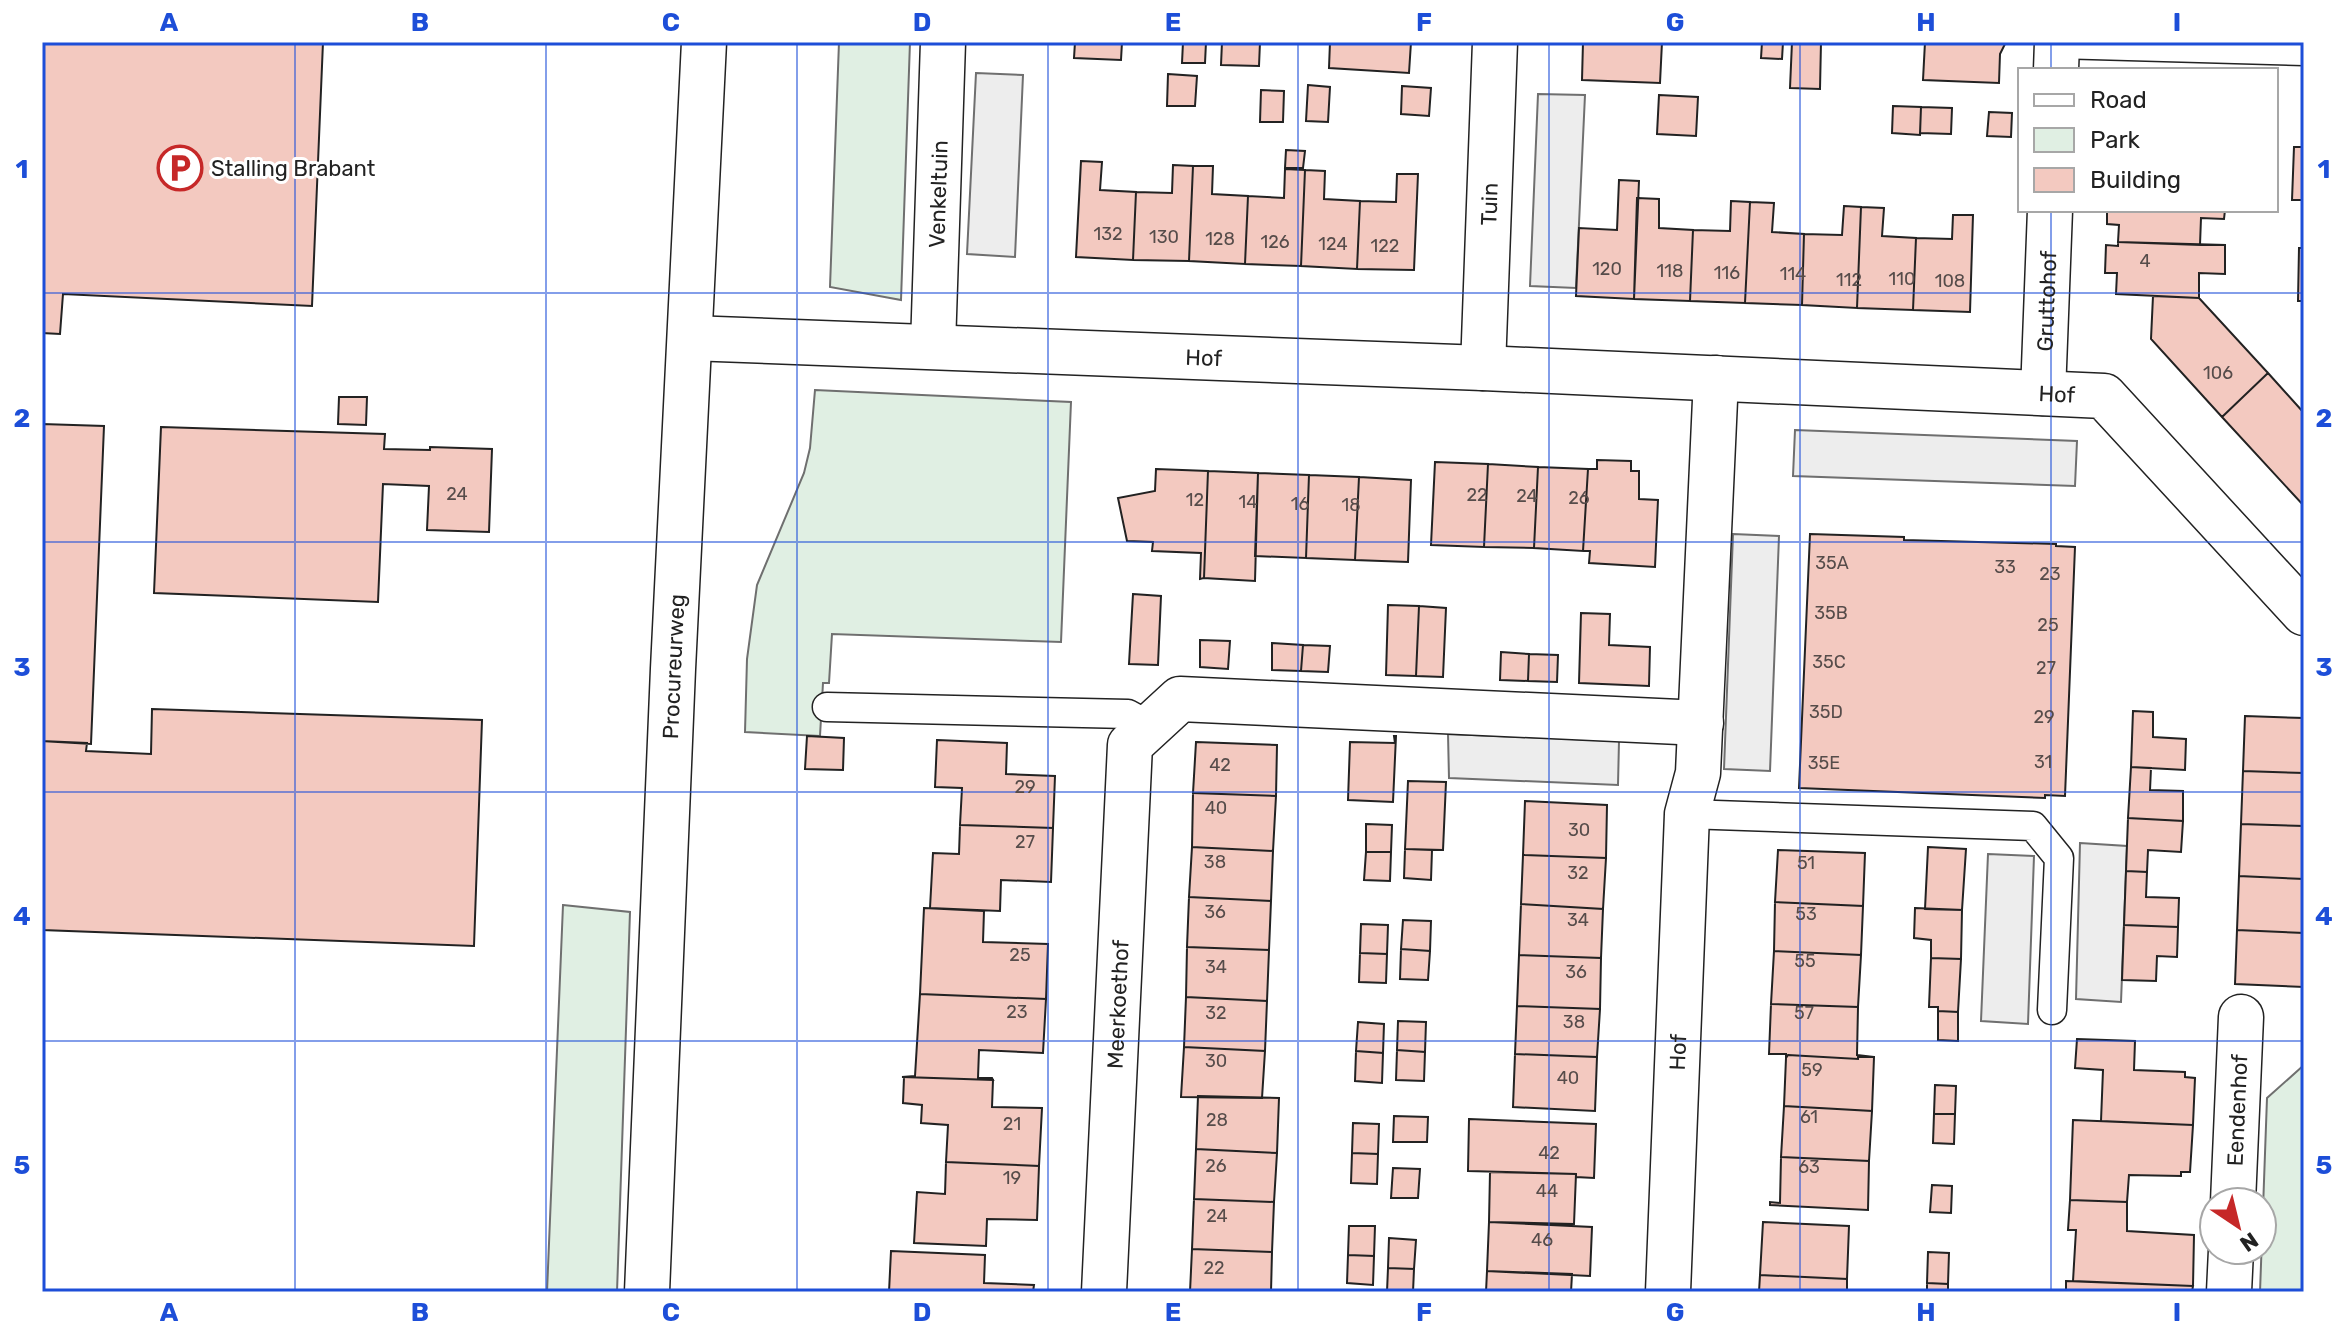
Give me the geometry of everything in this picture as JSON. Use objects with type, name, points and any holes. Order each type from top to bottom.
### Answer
[{"type":"street","name":"Procureurweg","points":[[647,1292],[673,669],[704,42]]},
{"type":"street","name":"Venkeltuin","points":[[933,346],[943,42]]},
{"type":"street","name":"Tuin","points":[[1483,368],[1495,42]]},
{"type":"street","name":"Gruttohof","points":[[2043,393],[2050,212]]},
{"type":"street","name":"Hof","points":[[690,338],[1483,368],[2104,396],[2304,613]]},
{"type":"street","name":"Hof","points":[[1668,1292],[1687,814],[1698,773],[1716,378]]},
{"type":"street","name":"Meerkoethof","points":[[1104,1292],[1130,745],[1180,699],[1701,723]]},
{"type":"street","name":"Eendenhof","points":[[2234,1186],[2241,1017]]},
{"type":"street","points":[[2229,1292],[2230,1266]]},
{"type":"lane","points":[[2057,52],[2304,51]]},
{"type":"lane","points":[[827,707],[1128,714],[1150,726]]},
{"type":"lane","points":[[1687,814],[2033,826],[2059,858],[2052,1010]]},
{"type":"green space","points":[[839,42],[910,42],[901,300],[830,287]]},
{"type":"green space","points":[[815,390],[1071,402],[1061,642],[832,634],[829,683],[823,683],[820,736],[745,732],[747,659],[757,585],[804,473],[810,448]]},
{"type":"green space","points":[[563,905],[630,912],[617,1292],[547,1292]]},
{"type":"green space","points":[[2304,1065],[2304,1292],[2260,1292],[2261,1266],[2278,1266],[2278,1186],[2264,1186],[2267,1098]]},
{"type":"shaded area","points":[[976,73],[1023,75],[1015,257],[967,254]]},
{"type":"shaded area","points":[[1538,94],[1585,95],[1576,288],[1530,286]]},
{"type":"shaded area","points":[[1795,430],[2077,441],[2075,486],[1793,476]]},
{"type":"shaded area","points":[[1733,534],[1779,536],[1770,771],[1724,769]]},
{"type":"shaded area","points":[[1448,734],[1619,741],[1618,785],[1449,778]]},
{"type":"shaded area","points":[[2080,843],[2127,846],[2121,1002],[2076,999]]},
{"type":"shaded area","points":[[1988,854],[2034,856],[2028,1024],[1981,1021]]},
{"type":"building","name":"Stalling Brabant","points":[[42,42],[323,42],[312,306],[63,294],[60,334],[42,333]]},
{"type":"building","points":[[1075,42],[1122,42],[1121,60],[1074,58]]},
{"type":"building","points":[[1183,42],[1206,42],[1205,63],[1182,63]]},
{"type":"building","points":[[1222,42],[1260,42],[1259,66],[1221,65]]},
{"type":"building","points":[[1330,42],[1411,42],[1409,73],[1329,68]]},
{"type":"building","points":[[1583,42],[1662,42],[1660,83],[1582,80]]},
{"type":"building","points":[[1762,42],[1783,42],[1782,59],[1761,58]]},
{"type":"building","points":[[1792,42],[1821,42],[1820,89],[1790,88]]},
{"type":"building","points":[[1925,42],[2006,42],[2000,54],[1999,83],[1923,80]]},
{"type":"building","points":[[1168,74],[1197,76],[1195,106],[1167,106]]},
{"type":"building","points":[[1308,85],[1330,87],[1328,122],[1306,121]]},
{"type":"building","points":[[1402,86],[1431,88],[1429,116],[1401,114]]},
{"type":"building","points":[[1261,90],[1284,91],[1283,122],[1260,122]]},
{"type":"building","points":[[1659,95],[1698,97],[1696,136],[1657,134]]},
{"type":"building","points":[[1893,106],[1921,107],[1920,135],[1892,133]]},
{"type":"building","points":[[1921,107],[1952,108],[1951,134],[1920,133]]},
{"type":"building","points":[[1989,112],[2012,113],[2011,137],[1987,136]]},
{"type":"building","points":[[2294,147],[2304,147],[2304,200],[2292,200]]},
{"type":"building","points":[[1286,150],[1305,151],[1303,168],[1285,168]]},
{"type":"building","points":[[1081,161],[1102,162],[1100,190],[1136,192],[1133,260],[1076,257]]},
{"type":"building","points":[[1173,165],[1193,166],[1189,261],[1133,260],[1136,192],[1172,193]]},
{"type":"building","points":[[1193,166],[1213,166],[1212,194],[1248,196],[1245,264],[1189,261]]},
{"type":"building","points":[[1285,169],[1305,170],[1301,266],[1245,264],[1248,196],[1284,198]]},
{"type":"building","points":[[1305,170],[1325,171],[1324,199],[1360,201],[1357,269],[1301,266]]},
{"type":"building","points":[[1397,174],[1418,174],[1414,270],[1357,269],[1360,201],[1396,202]]},
{"type":"building","points":[[1619,180],[1639,181],[1634,299],[1576,296],[1579,228],[1617,230]]},
{"type":"building","points":[[1637,198],[1659,199],[1659,228],[1693,230],[1690,301],[1634,299]]},
{"type":"building","points":[[1731,201],[1750,202],[1745,303],[1690,301],[1693,230],[1730,231]]},
{"type":"building","points":[[1750,202],[1774,203],[1772,232],[1804,234],[1802,305],[1745,303]]},
{"type":"building","points":[[1844,206],[1861,207],[1857,308],[1802,305],[1804,234],[1842,235]]},
{"type":"building","points":[[1861,207],[1884,208],[1882,236],[1916,238],[1913,310],[1857,308]]},
{"type":"building","points":[[2107,212],[2225,212],[2224,219],[2201,218],[2200,245],[2118,242],[2119,225],[2107,224]]},
{"type":"building","points":[[1953,215],[1973,215],[1970,312],[1913,310],[1916,238],[1952,239]]},
{"type":"building","points":[[2118,242],[2225,245],[2225,274],[2199,273],[2199,298],[2116,294],[2117,273],[2105,273],[2106,245],[2118,246]]},
{"type":"building","points":[[2299,248],[2304,248],[2304,301],[2298,301]]},
{"type":"building","points":[[2153,296],[2199,298],[2268,373],[2222,417],[2151,339]]},
{"type":"building","points":[[2268,373],[2304,413],[2304,506],[2222,417]]},
{"type":"building","points":[[339,397],[367,397],[366,425],[338,424]]},
{"type":"building","points":[[42,424],[104,426],[91,744],[42,741]]},
{"type":"building","points":[[161,427],[385,434],[384,449],[492,449],[489,532],[427,530],[429,486],[383,484],[378,602],[154,593]]},
{"type":"building","points":[[1597,460],[1631,461],[1631,471],[1639,471],[1639,499],[1658,500],[1655,567],[1589,563],[1590,551],[1583,551],[1588,469],[1597,469]]},
{"type":"building","points":[[1435,462],[1488,464],[1484,547],[1431,545]]},
{"type":"building","points":[[1488,464],[1538,467],[1534,548],[1484,547]]},
{"type":"building","points":[[1538,467],[1588,469],[1583,551],[1534,548]]},
{"type":"building","points":[[1156,469],[1208,471],[1204,578],[1200,579],[1201,553],[1152,551],[1153,542],[1127,541],[1118,498],[1155,491]]},
{"type":"building","points":[[1208,471],[1258,473],[1255,581],[1204,578]]},
{"type":"building","points":[[1258,473],[1309,475],[1306,558],[1255,556]]},
{"type":"building","points":[[1309,475],[1359,477],[1355,560],[1306,558]]},
{"type":"building","points":[[1359,477],[1411,480],[1408,562],[1355,560]]},
{"type":"building","points":[[1810,534],[2075,547],[2065,796],[2045,795],[2045,798],[1799,788]]},
{"type":"building","points":[[1133,594],[1161,596],[1158,665],[1129,664]]},
{"type":"building","points":[[1388,605],[1419,606],[1416,676],[1386,675]]},
{"type":"building","points":[[1419,606],[1446,608],[1443,677],[1416,676]]},
{"type":"building","points":[[1581,613],[1610,614],[1609,645],[1650,647],[1649,686],[1579,683]]},
{"type":"building","points":[[1200,640],[1230,641],[1228,669],[1200,667]]},
{"type":"building","points":[[1272,643],[1303,645],[1301,671],[1272,670]]},
{"type":"building","points":[[1303,645],[1330,646],[1328,672],[1301,671]]},
{"type":"building","points":[[1501,652],[1529,654],[1528,681],[1500,680]]},
{"type":"building","points":[[1529,654],[1558,655],[1557,682],[1528,681]]},
{"type":"building","points":[[152,709],[482,720],[474,946],[42,930],[42,741],[87,743],[86,751],[151,754]]},
{"type":"building","points":[[2133,711],[2153,712],[2153,737],[2186,739],[2185,770],[2131,767]]},
{"type":"building","points":[[2245,716],[2304,718],[2304,773],[2243,771]]},
{"type":"building","points":[[807,736],[844,738],[843,770],[805,769]]},
{"type":"building","points":[[1396,736],[1393,802],[1348,800],[1350,742],[1395,743]]},
{"type":"building","points":[[937,740],[1007,743],[1006,774],[1055,776],[1053,828],[960,825],[962,788],[935,787]]},
{"type":"building","points":[[1196,742],[1277,745],[1276,796],[1193,793]]},
{"type":"building","points":[[2131,767],[2151,768],[2150,790],[2183,791],[2183,821],[2128,818]]},
{"type":"building","points":[[2243,771],[2304,773],[2304,826],[2241,824]]},
{"type":"building","points":[[1408,781],[1446,782],[1443,850],[1405,849]]},
{"type":"building","points":[[1193,793],[1276,796],[1273,851],[1192,847]]},
{"type":"building","points":[[1525,801],[1607,805],[1606,858],[1523,855]]},
{"type":"building","points":[[2128,818],[2183,821],[2181,852],[2148,850],[2147,872],[2126,871]]},
{"type":"building","points":[[1366,824],[1392,825],[1391,852],[1366,852]]},
{"type":"building","points":[[2241,824],[2304,826],[2304,879],[2239,876]]},
{"type":"building","points":[[960,825],[1053,828],[1051,882],[1001,880],[1000,911],[930,908],[933,853],[959,854]]},
{"type":"building","points":[[1192,847],[1273,851],[1271,901],[1189,897]]},
{"type":"building","points":[[1928,847],[1966,849],[1962,910],[1925,909]]},
{"type":"building","points":[[1405,849],[1432,850],[1431,880],[1404,878]]},
{"type":"building","points":[[1778,850],[1865,853],[1863,906],[1775,902]]},
{"type":"building","points":[[1366,852],[1391,852],[1390,881],[1364,880]]},
{"type":"building","points":[[1523,855],[1606,858],[1603,909],[1521,904]]},
{"type":"building","points":[[2126,871],[2147,872],[2146,897],[2179,898],[2178,927],[2124,925]]},
{"type":"building","points":[[2239,876],[2304,879],[2304,933],[2237,930]]},
{"type":"building","points":[[1189,897],[1271,901],[1269,950],[1187,947]]},
{"type":"building","points":[[1775,902],[1863,906],[1861,955],[1774,951]]},
{"type":"building","points":[[1521,904],[1603,909],[1601,958],[1519,955]]},
{"type":"building","points":[[924,908],[984,911],[983,942],[1048,944],[1046,999],[920,994]]},
{"type":"building","points":[[1915,908],[1962,910],[1961,959],[1931,958],[1931,940],[1914,938]]},
{"type":"building","points":[[1403,920],[1431,921],[1430,951],[1401,949]]},
{"type":"building","points":[[1361,924],[1388,925],[1387,954],[1360,953]]},
{"type":"building","points":[[2124,925],[2178,927],[2177,957],[2157,956],[2156,981],[2122,980]]},
{"type":"building","points":[[2237,930],[2304,933],[2304,987],[2235,984]]},
{"type":"building","points":[[1187,947],[1269,950],[1267,1001],[1186,997]]},
{"type":"building","points":[[1401,949],[1430,951],[1428,980],[1400,979]]},
{"type":"building","points":[[1774,951],[1861,955],[1858,1007],[1771,1004]]},
{"type":"building","points":[[1360,953],[1387,954],[1386,983],[1359,982]]},
{"type":"building","points":[[1519,955],[1601,958],[1600,1009],[1517,1006]]},
{"type":"building","points":[[1931,958],[1961,959],[1958,1012],[1938,1011],[1938,1007],[1929,1007]]},
{"type":"building","points":[[920,994],[1046,999],[1043,1053],[979,1050],[978,1078],[993,1080],[902,1077],[915,1076]]},
{"type":"building","points":[[1186,997],[1267,1001],[1265,1051],[1184,1047]]},
{"type":"building","points":[[1771,1004],[1858,1007],[1857,1055],[1874,1057],[1788,1055],[1786,1058],[1786,1054],[1769,1054]]},
{"type":"building","points":[[1517,1006],[1600,1009],[1597,1057],[1515,1054]]},
{"type":"building","points":[[1938,1011],[1958,1012],[1958,1041],[1938,1040]]},
{"type":"building","points":[[1398,1021],[1426,1022],[1425,1052],[1397,1050]]},
{"type":"building","points":[[1358,1022],[1384,1024],[1383,1053],[1356,1051]]},
{"type":"building","points":[[2077,1039],[2135,1041],[2134,1070],[2185,1072],[2185,1077],[2195,1078],[2193,1125],[2101,1121],[2103,1070],[2075,1068]]},
{"type":"building","points":[[1184,1047],[1265,1051],[1262,1098],[1181,1097]]},
{"type":"building","points":[[1397,1050],[1425,1052],[1424,1081],[1396,1080]]},
{"type":"building","points":[[1356,1051],[1383,1053],[1382,1083],[1355,1081]]},
{"type":"building","points":[[1515,1054],[1597,1057],[1595,1111],[1513,1107]]},
{"type":"building","points":[[1788,1055],[1874,1057],[1872,1111],[1784,1106]]},
{"type":"building","points":[[904,1077],[993,1080],[992,1107],[1042,1108],[1039,1166],[946,1162],[948,1125],[921,1123],[922,1105],[903,1103]]},
{"type":"building","points":[[1935,1085],[1956,1086],[1955,1114],[1934,1114]]},
{"type":"building","points":[[1198,1096],[1279,1098],[1277,1153],[1196,1149]]},
{"type":"building","points":[[1784,1106],[1872,1111],[1869,1161],[1781,1157]]},
{"type":"building","points":[[1934,1114],[1955,1114],[1954,1144],[1933,1143]]},
{"type":"building","points":[[1394,1116],[1428,1117],[1427,1142],[1393,1142]]},
{"type":"building","points":[[1469,1119],[1596,1124],[1594,1178],[1576,1177],[1576,1174],[1468,1171]]},
{"type":"building","points":[[2073,1120],[2193,1125],[2190,1172],[2181,1172],[2181,1176],[2129,1175],[2127,1202],[2070,1200]]},
{"type":"building","points":[[1353,1123],[1379,1124],[1378,1154],[1352,1153]]},
{"type":"building","points":[[1196,1149],[1277,1153],[1274,1202],[1194,1199]]},
{"type":"building","points":[[1352,1153],[1378,1154],[1377,1184],[1351,1183]]},
{"type":"building","points":[[1781,1157],[1869,1161],[1868,1210],[1770,1205],[1770,1202],[1780,1203]]},
{"type":"building","points":[[946,1162],[1039,1166],[1037,1220],[987,1219],[986,1246],[914,1243],[917,1192],[945,1194]]},
{"type":"building","points":[[1393,1168],[1420,1169],[1418,1198],[1391,1198]]},
{"type":"building","points":[[1490,1172],[1576,1174],[1574,1224],[1489,1222]]},
{"type":"building","points":[[1932,1185],[1952,1186],[1951,1213],[1930,1212]]},
{"type":"building","points":[[1194,1199],[1274,1202],[1272,1252],[1192,1249]]},
{"type":"building","points":[[2070,1200],[2127,1202],[2127,1231],[2194,1235],[2193,1286],[2073,1281],[2076,1230],[2068,1230]]},
{"type":"building","points":[[1489,1222],[1592,1227],[1590,1276],[1487,1271]]},
{"type":"building","points":[[1763,1222],[1849,1226],[1847,1279],[1760,1275]]},
{"type":"building","points":[[1349,1226],[1375,1226],[1374,1256],[1348,1255]]},
{"type":"building","points":[[1389,1238],[1416,1240],[1414,1269],[1388,1268]]},
{"type":"building","points":[[1192,1249],[1272,1252],[1271,1292],[1190,1292]]},
{"type":"building","points":[[891,1251],[985,1255],[984,1283],[1034,1285],[1033,1292],[889,1292]]},
{"type":"building","points":[[1928,1252],[1949,1253],[1948,1284],[1927,1283]]},
{"type":"building","points":[[1348,1255],[1374,1256],[1373,1285],[1347,1283]]},
{"type":"building","points":[[1388,1268],[1414,1269],[1413,1292],[1387,1292]]},
{"type":"building","points":[[1487,1271],[1572,1274],[1571,1292],[1486,1292]]},
{"type":"building","points":[[1760,1275],[1847,1279],[1847,1292],[1759,1292]]},
{"type":"building","points":[[2066,1281],[2193,1286],[2192,1292],[2066,1292]]},
{"type":"building","points":[[1927,1283],[1948,1284],[1948,1292],[1927,1292]]},
{"type":"place","name":"Stalling Brabant","points":[[180,168]]}]
